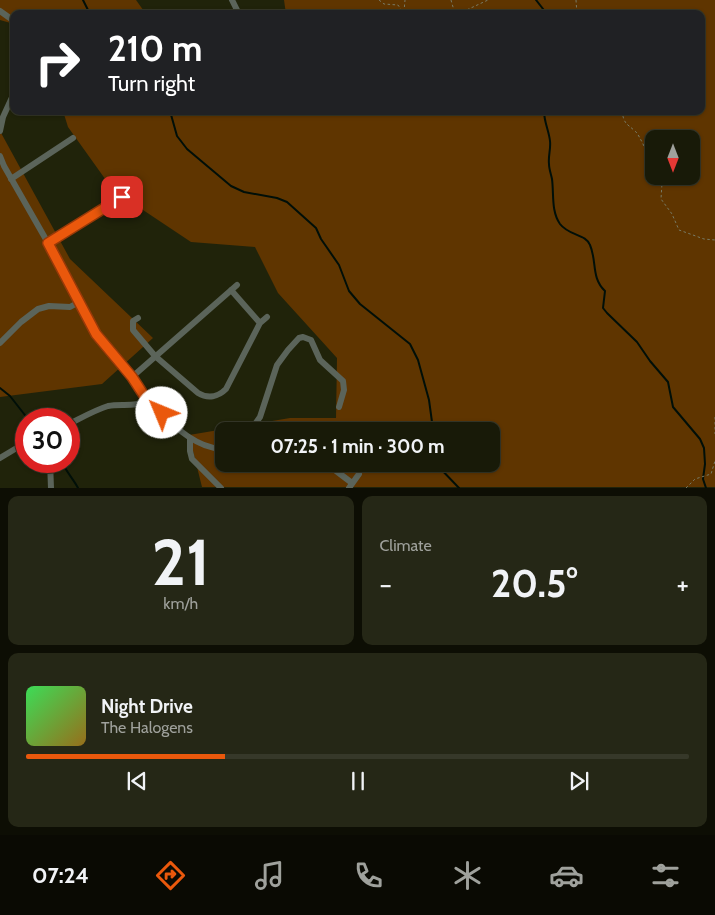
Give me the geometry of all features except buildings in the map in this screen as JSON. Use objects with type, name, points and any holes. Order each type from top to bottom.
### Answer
[{"type":"street","points":[[0,131],[2,118],[10,101]]},
{"type":"street","points":[[11,179],[73,138]]},
{"type":"street","points":[[0,156],[96,334],[132,377],[147,400],[175,427],[190,438],[215,447]]},
{"type":"street","points":[[48,243],[122,197]]},
{"type":"street","points":[[132,377],[236,285]]},
{"type":"street","points":[[231,290],[260,323]]},
{"type":"street","points":[[0,343],[20,322],[38,309],[49,306],[66,307],[79,302]]},
{"type":"street","points":[[138,318],[133,321],[133,330],[155,356],[202,396],[213,397],[223,392],[228,385],[260,323],[267,317]]},
{"type":"street","points":[[256,422],[260,417],[277,365],[299,338],[303,337],[311,340],[320,360],[343,381],[344,390],[339,406]]},
{"type":"street","points":[[80,419],[105,407],[117,404],[142,403],[147,400]]},
{"type":"street","points":[[190,438],[192,459],[221,488]]},
{"type":"street","points":[[0,458],[15,449]]},
{"type":"street","points":[[336,472],[350,485],[359,474]]},
{"type":"street","points":[[50,473],[51,488]]},
{"type":"path","points":[[379,0],[384,4],[398,6],[401,10]]},
{"type":"path","points":[[467,10],[488,0]]},
{"type":"path","points":[[623,115],[628,128],[636,131],[645,149]]},
{"type":"path","points":[[662,185],[661,199],[672,214],[679,230],[704,239],[715,240]]},
{"type":"path","points":[[715,417],[715,434]]},
{"type":"path","points":[[686,488],[695,479],[711,474],[715,461]]},
{"type":"shaded area","points":[[0,0],[136,0],[143,10],[10,10],[10,23],[0,20]]},
{"type":"shaded area","points":[[284,0],[715,0],[715,487],[202,487],[189,435],[215,431],[215,472],[500,472],[500,422],[266,422],[290,418],[336,418],[337,358],[278,293],[255,247],[191,242],[113,190],[68,127],[64,115],[705,115],[705,10],[285,10]]},
{"type":"shaded area","points":[[0,131],[70,259],[153,338],[102,384],[0,397]]},
{"type":"waterway","points":[[83,0],[88,10]]},
{"type":"waterway","points":[[536,0],[544,10]]},
{"type":"waterway","points":[[171,115],[177,136],[187,149],[231,186],[244,192],[277,198],[287,202],[316,228],[321,239],[339,265],[349,291],[360,304],[410,344],[418,360],[429,400],[432,422]]},
{"type":"waterway","points":[[544,115],[550,141],[549,166],[557,219],[568,231],[588,241],[598,281],[605,291],[603,308],[637,342],[668,382],[673,407],[700,439],[704,448],[705,464],[703,479],[706,488]]},
{"type":"waterway","points":[[0,388],[10,396],[19,408]]},
{"type":"waterway","points":[[444,472],[459,488]]},
{"type":"waterway","points":[[68,473],[78,488]]},
{"type":"route","points":[[122,197],[48,243],[69,285],[104,346],[132,377],[147,400],[162,413]]}]
